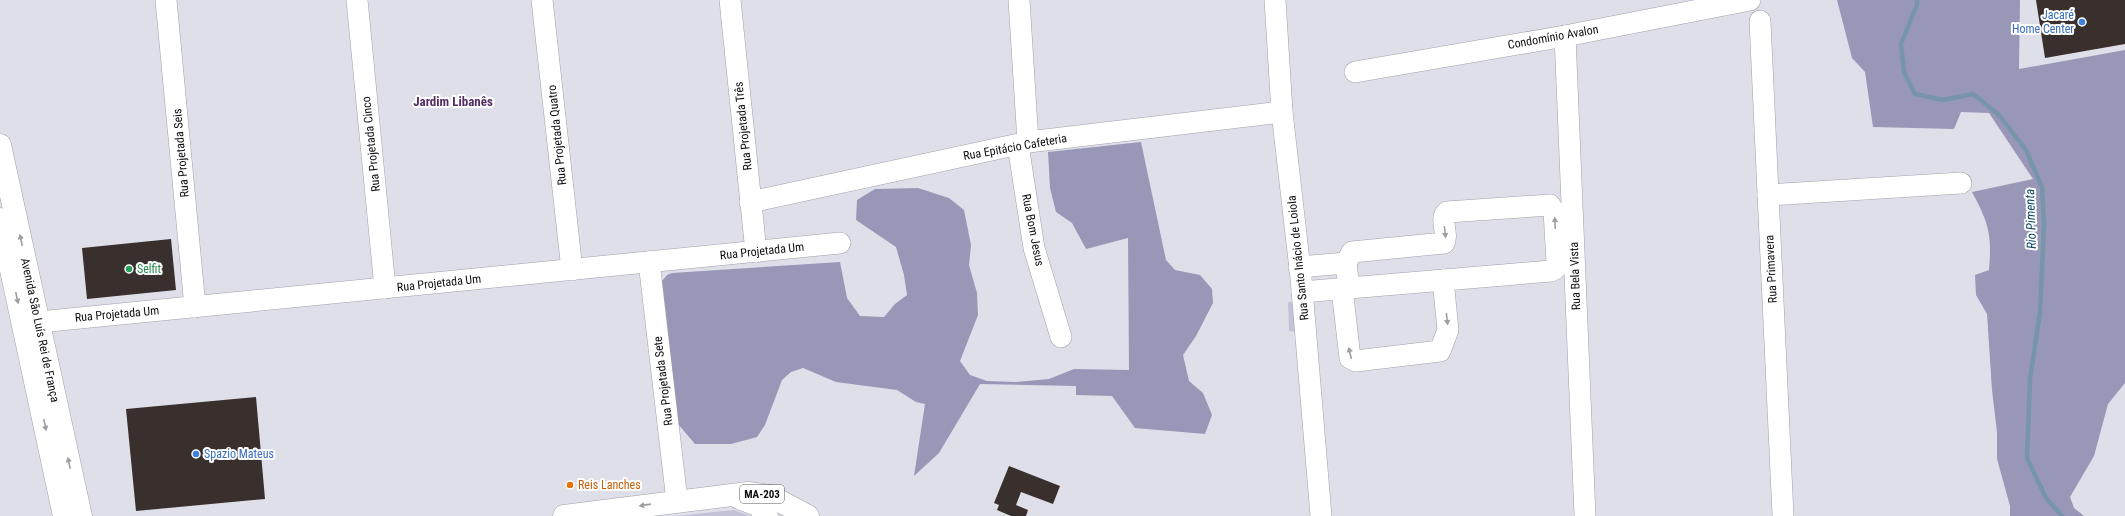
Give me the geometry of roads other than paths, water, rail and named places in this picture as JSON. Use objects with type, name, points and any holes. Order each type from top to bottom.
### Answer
[{"type":"main road","name":"Avenida São Luís Rei de França","points":[[0,145],[81,516]]},
{"type":"main road","name":"Avenida São Luís Rei de França","points":[[0,219],[64,516]]},
{"type":"main road","name":"MA-203","points":[[564,516],[742,493],[762,494],[774,498],[808,516]]},
{"type":"main road","points":[[712,497],[735,498],[751,501],[762,508],[767,516]]},
{"type":"street","name":"Rua Projetada Seis","points":[[166,0],[195,307]]},
{"type":"street","name":"Rua Projetada Cinco","points":[[357,0],[386,288]]},
{"type":"street","name":"Rua Projetada Quatro","points":[[542,0],[572,270]]},
{"type":"street","name":"Rua Projetada Três","points":[[730,0],[756,252]]},
{"type":"street","name":"Rua Bom Jesus","points":[[1019,0],[1023,144],[1034,248],[1061,337]]},
{"type":"street","name":"Rua Santo Inácio de Loiola","points":[[1275,0],[1282,112],[1302,292],[1321,516]]},
{"type":"street","name":"Condomínio Avalon","points":[[1355,72],[1565,36],[1750,0]]},
{"type":"street","name":"Rua Primavera","points":[[1760,21],[1773,194],[1783,516]]},
{"type":"street","name":"Rua Bela Vista","points":[[1565,36],[1585,516]]},
{"type":"street","name":"Rua Epitácio Cafeteria","points":[[750,202],[1023,144],[1282,112]]},
{"type":"street","points":[[1773,194],[1961,183]]},
{"type":"street","points":[[1302,292],[1345,289],[1443,280],[1551,271],[1555,269],[1557,262],[1554,210],[1550,205],[1447,212],[1444,218],[1446,240],[1444,243],[1352,252],[1346,263],[1345,289],[1350,358],[1356,361],[1440,351],[1448,330],[1443,280]]},
{"type":"street","name":"Rua Projetada Um","points":[[38,322],[840,243]]},
{"type":"street","name":"Rua Projetada Sete","points":[[649,262],[676,501]]},
{"type":"street","points":[[1299,267],[1346,263]]},
{"type":"waterway","name":"Rio Pimenta","points":[[1917,0],[1917,5],[1901,44],[1904,72],[1915,94],[1943,100],[1973,94],[1999,115],[2026,150],[2042,187],[2044,225],[2040,312],[2030,379],[2027,458],[2046,498],[2062,516]]},
{"type":"place","name":"Jacaré Home Center","points":[[2082,22]]},
{"type":"place","name":"Selfit","points":[[129,269]]},
{"type":"place","name":"Spazio Mateus","points":[[196,454]]},
{"type":"place","name":"Reis Lanches","points":[[570,485]]},
{"type":"district","name":"Jardim Libanês","points":[[453,101]]}]
